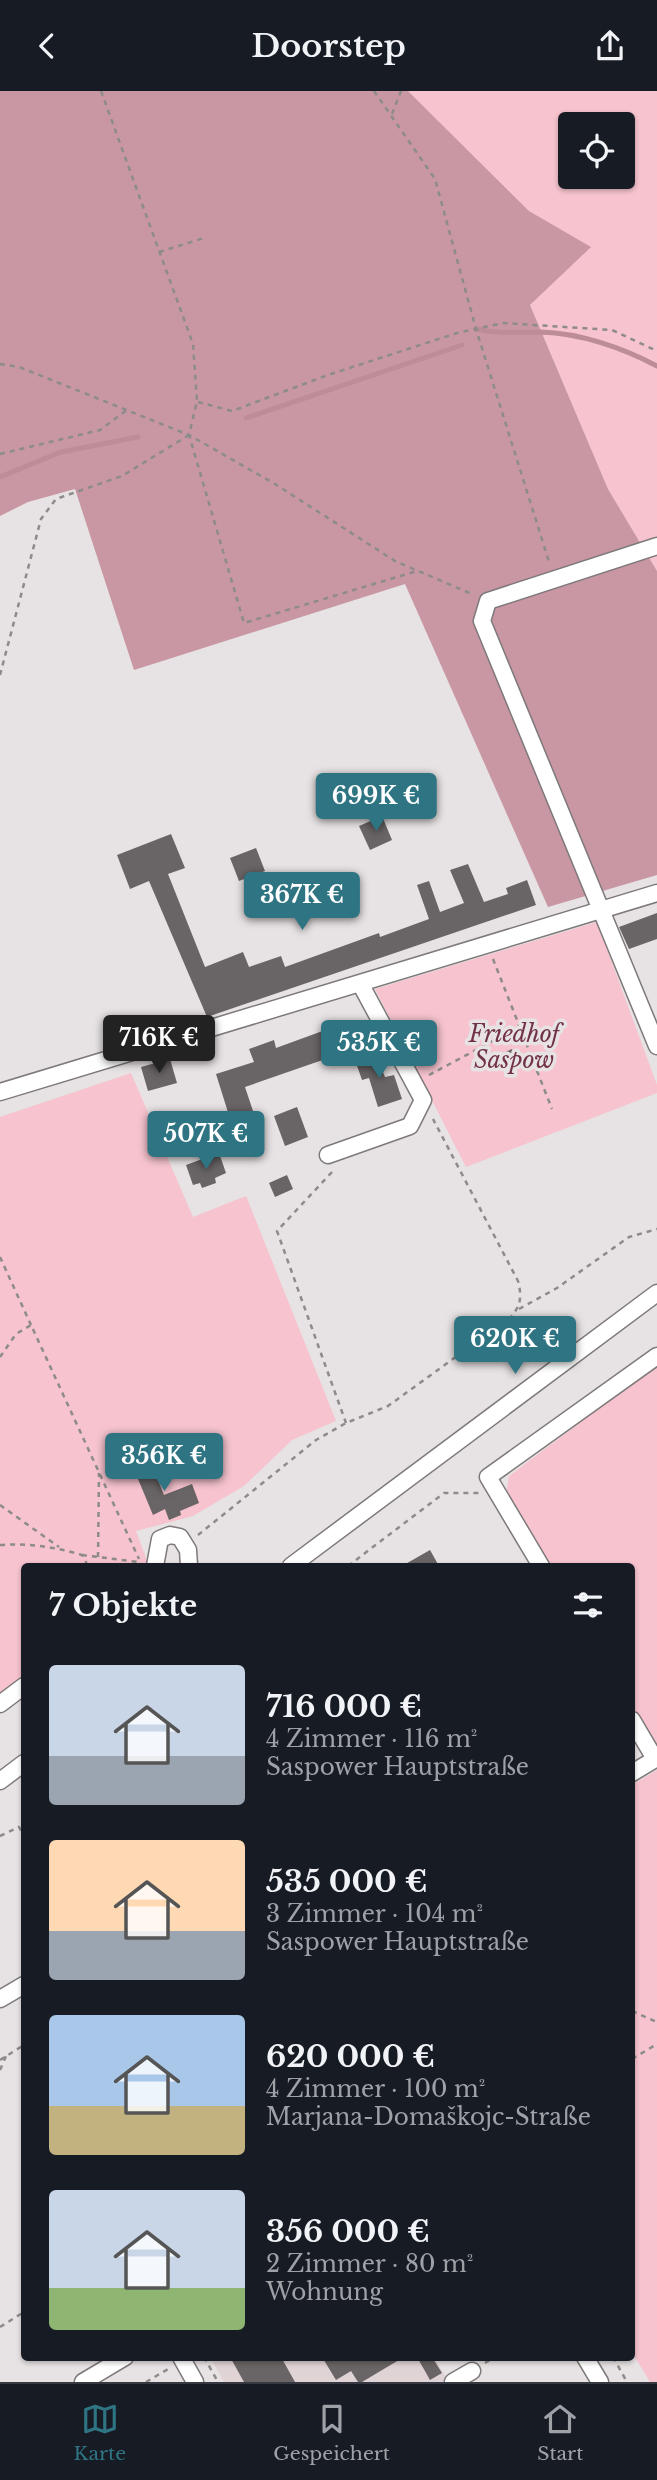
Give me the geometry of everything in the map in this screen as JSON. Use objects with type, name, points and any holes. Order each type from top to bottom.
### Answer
[{"type":"street","points":[[657,546],[488,601],[482,621],[657,1046]]},
{"type":"street","points":[[0,1092],[361,985],[657,893]]},
{"type":"street","points":[[330,1163],[410,1126],[423,1101],[361,985]]},
{"type":"street","points":[[295,1563],[657,1293]]},
{"type":"street","points":[[539,1563],[488,1477],[657,1356]]},
{"type":"street","points":[[156,1563],[160,1539],[170,1535],[180,1537],[188,1558]]},
{"type":"street","points":[[0,1705],[21,1688]]},
{"type":"street","points":[[635,1725],[656,1759],[635,1771]]},
{"type":"street","points":[[0,1781],[21,1765]]},
{"type":"street","points":[[0,1999],[21,1987]]},
{"type":"street","points":[[83,2382],[118,2361]]},
{"type":"street","points":[[183,2361],[195,2382]]},
{"type":"street","points":[[587,2361],[600,2382]]},
{"type":"street","points":[[453,2382],[472,2371]]},
{"type":"path","points":[[101,91],[193,344],[198,401],[190,436],[244,623],[417,571]]},
{"type":"path","points":[[374,91],[435,179],[476,329],[554,579]]},
{"type":"path","points":[[391,114],[401,91]]},
{"type":"path","points":[[159,252],[204,238]]},
{"type":"path","points":[[198,401],[232,411],[328,375],[503,323],[612,330],[657,351]]},
{"type":"path","points":[[0,364],[19,367],[190,436],[275,484],[395,561],[488,601]]},
{"type":"path","points":[[0,454],[100,430],[127,410]]},
{"type":"path","points":[[0,675],[41,519],[56,499],[122,476],[190,436]]},
{"type":"path","points":[[488,946],[552,1109]]},
{"type":"path","points":[[414,1083],[520,1026]]},
{"type":"path","points":[[423,1101],[518,1281],[522,1297],[518,1309]]},
{"type":"path","points":[[330,1163],[277,1231],[346,1423]]},
{"type":"path","points":[[188,1558],[198,1535],[283,1464],[346,1423],[388,1406],[511,1317],[518,1309],[557,1288],[629,1237],[657,1229]]},
{"type":"path","points":[[0,1257],[140,1562],[82,1555],[25,1543],[0,1545]]},
{"type":"path","points":[[0,1357],[16,1334],[32,1325]]},
{"type":"path","points":[[98,1557],[99,1472]]},
{"type":"path","points":[[352,1563],[444,1493],[480,1493],[495,1490]]},
{"type":"path","points":[[0,1505],[62,1549]]},
{"type":"path","points":[[82,1555],[86,1563]]},
{"type":"path","points":[[0,1836],[19,1827],[21,1831]]},
{"type":"path","points":[[635,2012],[657,2022]]},
{"type":"path","points":[[635,2057],[657,2044]]},
{"type":"path","points":[[0,2060],[21,2047]]},
{"type":"path","points":[[0,2070],[6,2056]]},
{"type":"path","points":[[0,2327],[21,2314]]},
{"type":"path","points":[[148,2381],[179,2361]]},
{"type":"path","points":[[206,2361],[218,2382]]},
{"type":"path","points":[[614,2361],[627,2382]]},
{"type":"shaded area","points":[[0,91],[408,91],[529,211],[591,247],[530,305],[608,489],[657,571],[657,875],[548,907],[405,584],[134,670],[75,489],[28,502],[0,516]]},
{"type":"shaded area","points":[[212,2361],[436,2361],[447,2379],[442,2382],[224,2382]]},
{"type":"green space","points":[[408,91],[657,91],[657,571],[608,489],[530,305],[590,247],[529,211]]},
{"type":"green space","name":"Friedhof Saspow","points":[[597,922],[657,1085],[657,1093],[466,1167],[375,989]]},
{"type":"green space","points":[[131,1073],[193,1217],[246,1196],[336,1421],[292,1440],[244,1486],[193,1516],[136,1531],[148,1563],[21,1563],[21,1678],[0,1694],[0,1117]]},
{"type":"green space","points":[[657,1365],[657,1748],[635,1712],[635,1563],[547,1563],[506,1494],[509,1476]]},
{"type":"green space","points":[[657,1770],[657,2382],[650,2382],[635,2357],[635,1783]]},
{"type":"building","points":[[382,816],[392,840],[370,850],[359,826]]},
{"type":"building","points":[[171,834],[185,868],[168,874],[205,967],[243,952],[249,967],[281,956],[285,967],[379,933],[380,937],[429,919],[417,885],[429,881],[440,912],[464,903],[450,870],[468,864],[484,902],[508,894],[506,888],[527,880],[536,905],[207,1017],[149,881],[130,889],[117,855]]},
{"type":"building","points":[[256,848],[265,871],[239,881],[230,858]]},
{"type":"building","points":[[657,913],[657,939],[629,949],[619,927]]},
{"type":"building","points":[[328,1029],[337,1055],[245,1087],[255,1117],[232,1125],[216,1074],[254,1062],[249,1049],[274,1040],[276,1048]]},
{"type":"building","points":[[512,1049],[518,1063],[501,1069],[496,1056]]},
{"type":"building","points":[[375,1052],[385,1077],[394,1075],[402,1099],[378,1107],[369,1078],[362,1080],[355,1060]]},
{"type":"building","points":[[170,1059],[177,1083],[148,1091],[141,1067]]},
{"type":"building","points":[[297,1107],[308,1137],[285,1146],[274,1116]]},
{"type":"building","points":[[219,1153],[226,1173],[215,1178],[216,1183],[202,1188],[200,1183],[193,1185],[186,1165]]},
{"type":"building","points":[[287,1175],[293,1189],[275,1197],[269,1183]]},
{"type":"building","points":[[150,1460],[164,1495],[192,1484],[199,1503],[180,1511],[181,1515],[169,1520],[165,1509],[153,1515],[133,1467]]},
{"type":"building","points":[[430,1550],[437,1563],[407,1563]]},
{"type":"building","points":[[232,2361],[283,2361],[295,2382],[244,2382]]},
{"type":"building","points":[[324,2361],[397,2361],[362,2382],[358,2382],[351,2371],[336,2380]]},
{"type":"building","points":[[419,2361],[434,2361],[442,2373],[430,2380]]},
{"type":"waterway","points":[[476,329],[556,333],[586,338],[630,353],[657,366]]},
{"type":"waterway","points":[[246,418],[462,345]]},
{"type":"waterway","points":[[0,477],[61,452],[138,437]]}]
